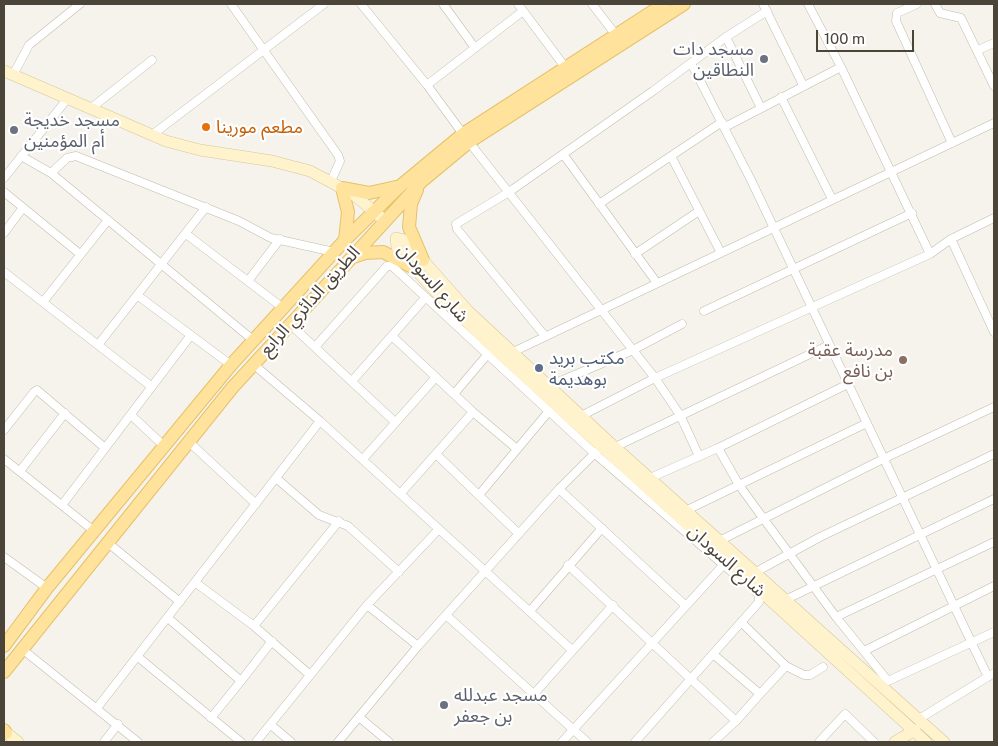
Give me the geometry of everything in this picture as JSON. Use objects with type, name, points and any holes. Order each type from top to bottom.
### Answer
[{"type":"main road","name":"الطريق الدائري الرابع","points":[[4,672],[188,441],[253,364],[350,258],[399,187],[566,67],[664,4]]},
{"type":"main road","name":"الطريق الدائري الرابع","points":[[4,646],[94,531],[231,365],[344,241],[418,184],[466,138],[684,4]]},
{"type":"main road","points":[[8,73],[152,135],[187,147],[299,167],[342,188],[380,215]]},
{"type":"main road","points":[[418,184],[411,204],[409,227],[419,264]]},
{"type":"main road","points":[[342,188],[369,193],[399,187]]},
{"type":"main road","points":[[342,188],[348,212],[344,241]]},
{"type":"main road","points":[[350,258],[365,253],[383,252],[419,264]]},
{"type":"main road","name":"شارع السودان","points":[[419,264],[581,416],[604,447],[650,478],[785,600],[834,651],[878,692],[917,725]]},
{"type":"main road","name":"شارع السودان","points":[[419,264],[462,318],[604,447],[725,563],[834,651]]},
{"type":"main road","points":[[135,481],[148,491]]},
{"type":"main road","points":[[895,742],[917,725]]},
{"type":"main road","points":[[917,725],[926,742]]},
{"type":"main road","points":[[917,725],[944,742]]},
{"type":"main road","points":[[6,734],[18,742]]},
{"type":"street","points":[[8,73],[29,45],[80,4]]},
{"type":"street","points":[[231,4],[338,155],[340,161],[331,182]]},
{"type":"street","points":[[152,135],[324,4]]},
{"type":"street","points":[[361,4],[427,85],[466,138],[655,378],[680,415],[700,456]]},
{"type":"street","points":[[443,4],[475,48]]},
{"type":"street","points":[[518,4],[566,67]]},
{"type":"street","points":[[592,4],[616,35]]},
{"type":"street","points":[[808,4],[841,67],[930,254]]},
{"type":"street","points":[[917,4],[897,14],[896,21],[952,143]]},
{"type":"street","points":[[935,4],[940,13],[961,18],[994,86]]},
{"type":"street","points":[[545,336],[456,226],[563,154],[765,8],[803,85]]},
{"type":"street","points":[[427,85],[523,11]]},
{"type":"street","points":[[726,37],[761,108]]},
{"type":"street","points":[[978,50],[994,43]]},
{"type":"street","points":[[90,109],[152,60]]},
{"type":"street","points":[[691,63],[724,125],[954,607],[991,675],[917,725]]},
{"type":"street","points":[[599,204],[670,156],[724,125],[841,67]]},
{"type":"street","points":[[781,97],[832,199]]},
{"type":"street","points":[[4,178],[68,98]]},
{"type":"street","points":[[513,352],[994,123]]},
{"type":"street","points":[[563,154],[657,283]]},
{"type":"street","points":[[21,156],[51,173],[253,340]]},
{"type":"street","points":[[51,173],[67,158],[76,156],[206,207],[264,235],[334,252]]},
{"type":"street","points":[[670,156],[720,253]]},
{"type":"street","points":[[4,192],[22,209],[80,254]]},
{"type":"street","points":[[98,345],[206,207]]},
{"type":"street","points":[[4,234],[22,209]]},
{"type":"street","points":[[636,254],[699,211]]},
{"type":"street","points":[[704,311],[912,213]]},
{"type":"street","points":[[581,416],[655,378],[930,254],[950,239],[994,218]]},
{"type":"street","points":[[43,302],[108,220]]},
{"type":"street","points":[[186,234],[283,308]]},
{"type":"street","points":[[248,280],[280,239]]},
{"type":"street","points":[[950,239],[991,315],[994,332]]},
{"type":"street","points":[[314,347],[387,266],[392,266],[549,411],[604,447]]},
{"type":"street","points":[[4,272],[152,387]]},
{"type":"street","points":[[137,295],[231,365]]},
{"type":"street","points":[[353,380],[425,298]]},
{"type":"street","points":[[290,324],[353,380],[396,422]]},
{"type":"street","points":[[549,386],[633,350],[682,324]]},
{"type":"street","points":[[62,505],[191,335]]},
{"type":"street","points":[[392,336],[473,412],[517,449]]},
{"type":"street","points":[[338,742],[418,646],[559,489],[604,447],[680,415],[829,344]]},
{"type":"street","points":[[454,394],[487,355]]},
{"type":"street","points":[[253,364],[401,493],[572,650]]},
{"type":"street","points":[[363,459],[436,377]]},
{"type":"street","points":[[650,478],[718,448],[848,384]]},
{"type":"street","points":[[4,430],[36,390],[105,448]]},
{"type":"street","points":[[719,541],[883,459],[994,407]]},
{"type":"street","points":[[479,495],[549,411]]},
{"type":"street","points":[[401,493],[473,412]]},
{"type":"street","points":[[20,471],[65,413]]},
{"type":"street","points":[[131,415],[164,446]]},
{"type":"street","points":[[97,708],[320,421]]},
{"type":"street","points":[[685,510],[867,423]]},
{"type":"street","points":[[188,441],[256,504]]},
{"type":"street","points":[[718,448],[739,485],[763,518],[836,617],[888,681],[994,632]]},
{"type":"street","points":[[436,454],[519,534]]},
{"type":"street","points":[[754,573],[789,552],[994,454]]},
{"type":"street","points":[[4,459],[94,531]]},
{"type":"street","points":[[276,478],[319,515],[348,526],[399,572]]},
{"type":"street","points":[[559,489],[686,606]]},
{"type":"street","points":[[785,600],[994,499]]},
{"type":"street","points":[[254,626],[339,521]]},
{"type":"street","points":[[530,611],[602,528]]},
{"type":"street","points":[[256,742],[367,605],[439,529]]},
{"type":"street","points":[[107,542],[180,602]]},
{"type":"street","points":[[836,617],[994,542]]},
{"type":"street","points":[[4,557],[48,588]]},
{"type":"street","points":[[562,742],[725,563],[759,595],[759,602],[635,742]]},
{"type":"street","points":[[568,565],[653,642],[736,722]]},
{"type":"street","points":[[196,583],[254,626],[310,675]]},
{"type":"street","points":[[864,650],[994,586]]},
{"type":"street","points":[[367,605],[418,646]]},
{"type":"street","points":[[534,694],[613,605]]},
{"type":"street","points":[[446,615],[587,742]]},
{"type":"street","points":[[168,618],[241,681]]},
{"type":"street","points":[[741,622],[786,666],[804,675],[810,675],[823,667]]},
{"type":"street","points":[[211,718],[272,642]]},
{"type":"street","points":[[22,649],[118,724],[138,742]]},
{"type":"street","points":[[713,654],[760,694]]},
{"type":"street","points":[[138,657],[241,742]]},
{"type":"street","points":[[713,742],[736,722],[786,666]]},
{"type":"street","points":[[820,742],[845,714],[874,742]]},
{"type":"street","points":[[359,717],[389,742]]},
{"type":"street","points":[[104,742],[118,724]]},
{"type":"street","points":[[270,725],[291,742]]},
{"type":"place","name":"مسجد دات النطاقين","points":[[764,59]]},
{"type":"place","name":"مطعم مورينا","points":[[206,127]]},
{"type":"place","name":"مسجد خديجة أم المؤمنين","points":[[14,130]]},
{"type":"place","name":"مدرسة عقبة بن نافع","points":[[903,360]]},
{"type":"place","name":"مكتب بريد بوهديمة","points":[[539,368]]},
{"type":"place","name":"مسجد عبدلله بن جعفر","points":[[444,705]]}]
